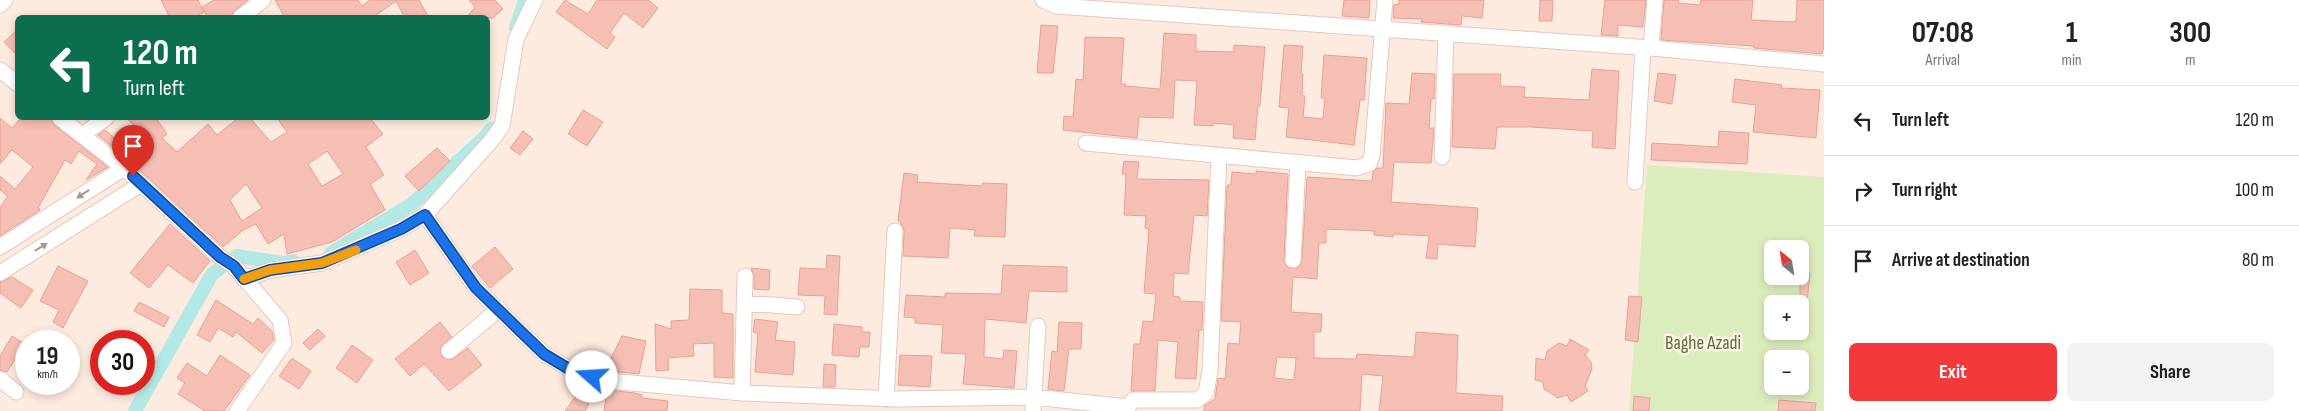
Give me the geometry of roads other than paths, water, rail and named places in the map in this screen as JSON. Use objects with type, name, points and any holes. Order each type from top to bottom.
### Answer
[{"type":"street","points":[[0,5],[5,0]]},
{"type":"street","points":[[244,15],[263,0]]},
{"type":"street","points":[[244,279],[270,270],[322,263],[401,229],[425,215],[502,126],[516,39],[535,0]]},
{"type":"street","points":[[1043,0],[1057,6],[1159,7],[1383,30],[1647,48],[1824,64]]},
{"type":"street","points":[[1086,143],[1357,168],[1369,164],[1372,155],[1386,0]]},
{"type":"street","points":[[1635,182],[1647,48],[1655,0]]},
{"type":"street","points":[[1442,157],[1446,33]]},
{"type":"street","points":[[0,70],[15,82]]},
{"type":"street","points":[[63,120],[124,168],[220,257],[234,266],[280,320],[284,343],[237,411]]},
{"type":"street","points":[[82,135],[103,120]]},
{"type":"street","points":[[425,215],[476,288],[544,354],[574,372],[609,381],[742,393],[893,403],[1033,404],[1128,408],[1133,400],[1198,400],[1206,393],[1210,370],[1219,155]]},
{"type":"street","points":[[1293,260],[1298,163]]},
{"type":"street","points":[[0,247],[124,168]]},
{"type":"street","points":[[0,273],[142,184]]},
{"type":"street","points":[[893,403],[895,231]]},
{"type":"street","points":[[742,393],[745,276]]},
{"type":"street","points":[[745,302],[797,307]]},
{"type":"street","points":[[449,351],[499,309]]},
{"type":"street","points":[[1033,404],[1038,326]]},
{"type":"street","points":[[0,380],[15,391]]},
{"type":"waterway","points":[[516,28],[525,0]]},
{"type":"waterway","points":[[331,253],[412,204],[485,137],[491,129]]},
{"type":"waterway","points":[[135,411],[212,274],[237,256],[283,263],[293,261]]},
{"type":"park label","name":"Baghe Azadi","points":[[1703,342]]}]
